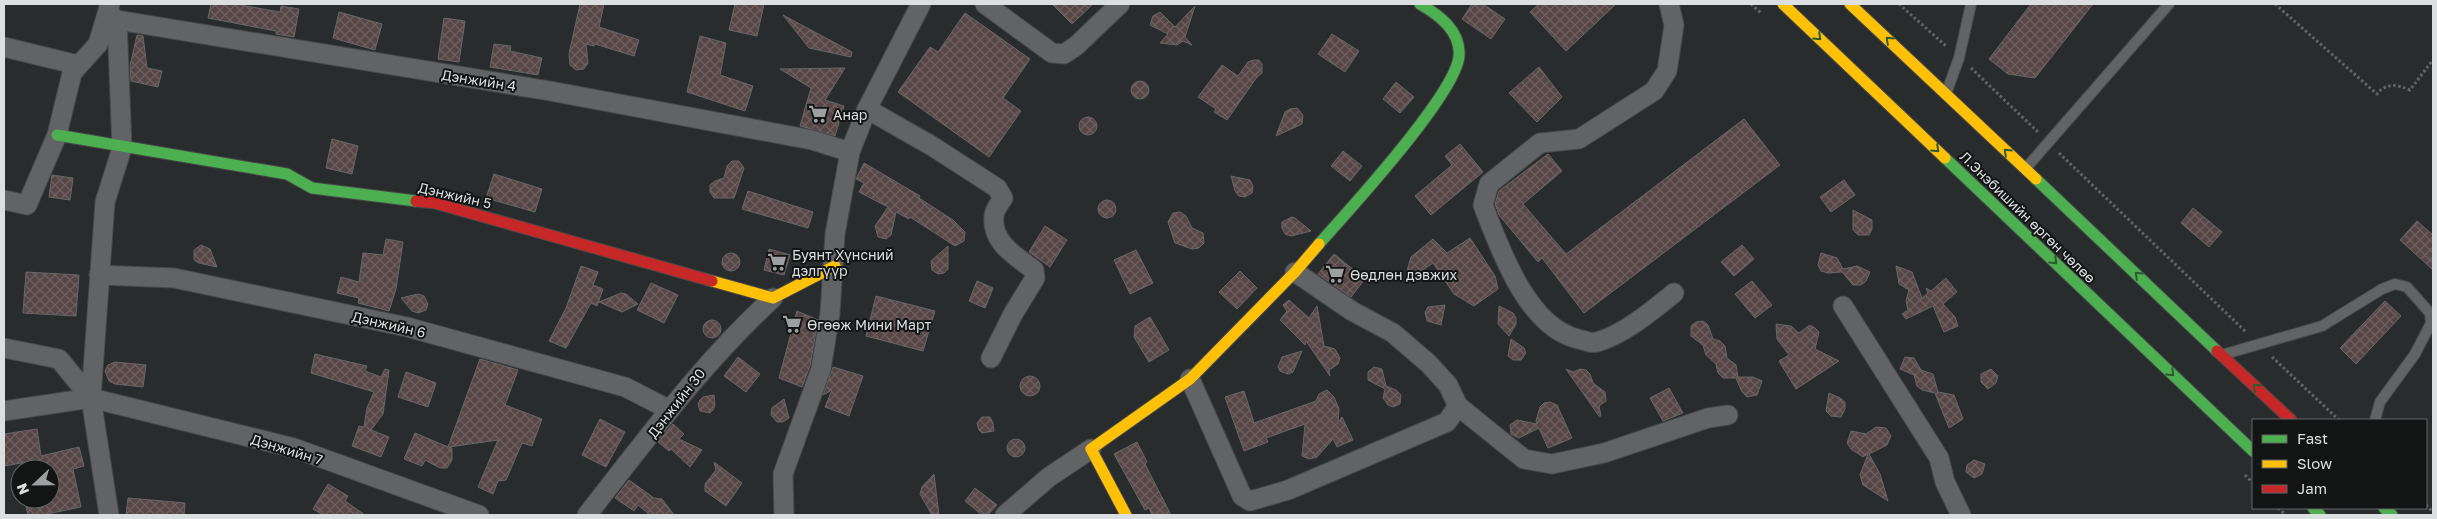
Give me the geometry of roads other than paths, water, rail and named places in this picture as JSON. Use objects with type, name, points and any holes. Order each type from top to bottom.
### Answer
[{"type":"street","points":[[784,515],[783,474],[821,369],[835,266],[835,234],[850,152],[867,109],[921,4]]},
{"type":"street","points":[[985,4],[1052,53],[1064,54],[1076,46],[1120,4]]},
{"type":"street","points":[[1005,515],[1049,476],[1092,450],[1190,379],[1295,272],[1388,164],[1444,90],[1453,75],[1459,55],[1454,32],[1439,15],[1420,4]]},
{"type":"street","points":[[1669,4],[1674,25],[1667,71],[1654,91],[1578,140],[1540,143],[1489,184],[1483,205],[1518,285],[1550,327],[1573,338],[1596,343],[1626,328],[1674,293]]},
{"type":"street","name":"Л.Энэбишийн өргөн чөлөө","points":[[1783,4],[2252,450]]},
{"type":"street","points":[[1850,4],[2290,419]]},
{"type":"street","points":[[4,200],[27,205],[57,135],[72,73],[98,44],[111,12]]},
{"type":"street","points":[[109,515],[91,398],[105,202],[122,148],[111,12]]},
{"type":"street","name":"Дэнжийн 4","points":[[111,12],[812,140],[850,152]]},
{"type":"street","points":[[4,47],[78,65]]},
{"type":"street","points":[[867,109],[932,146],[997,188],[1003,198],[994,215],[996,229],[1005,248],[1034,270],[1035,278],[1013,314],[991,358]]},
{"type":"street","name":"Дэнжийн 5","points":[[57,135],[122,148],[287,174],[312,188],[435,203],[773,298]]},
{"type":"street","points":[[773,298],[835,266]]},
{"type":"street","points":[[1295,272],[1352,311],[1393,333],[1429,364],[1448,385],[1458,406],[1524,459],[1552,464],[1604,453],[1708,418],[1728,415]]},
{"type":"street","name":"Дэнжийн 6","points":[[100,275],[174,278],[407,327],[624,387],[670,410]]},
{"type":"street","name":"Дэнжийн 30","points":[[587,515],[708,362],[734,334],[773,298]]},
{"type":"street","points":[[1844,306],[1938,458],[1945,482],[1961,515]]},
{"type":"street","points":[[4,348],[59,359],[91,398]]},
{"type":"street","points":[[1190,379],[1242,496],[1250,501],[1288,490],[1447,422],[1458,406]]},
{"type":"street","points":[[4,411],[91,398]]},
{"type":"street","name":"Дэнжийн 7","points":[[91,398],[294,448],[479,515]]},
{"type":"street","points":[[1092,450],[1126,515]]},
{"type":"lane","points":[[1946,95],[1959,58],[1971,4]]},
{"type":"lane","points":[[2025,169],[2169,4]]},
{"type":"lane","points":[[2222,355],[2322,326],[2382,289],[2395,284],[2408,287],[2430,313],[2431,323],[2415,354],[2380,402],[2375,419]]},
{"type":"place","name":"Анар","points":[[818,114]]},
{"type":"place","name":"Буянт Хүнсний дэлгүүр","points":[[777,262]]},
{"type":"place","name":"Өөдлөн дэвжих","points":[[1335,274]]},
{"type":"place","name":"Өгөөж Мини Март","points":[[792,324]]}]
